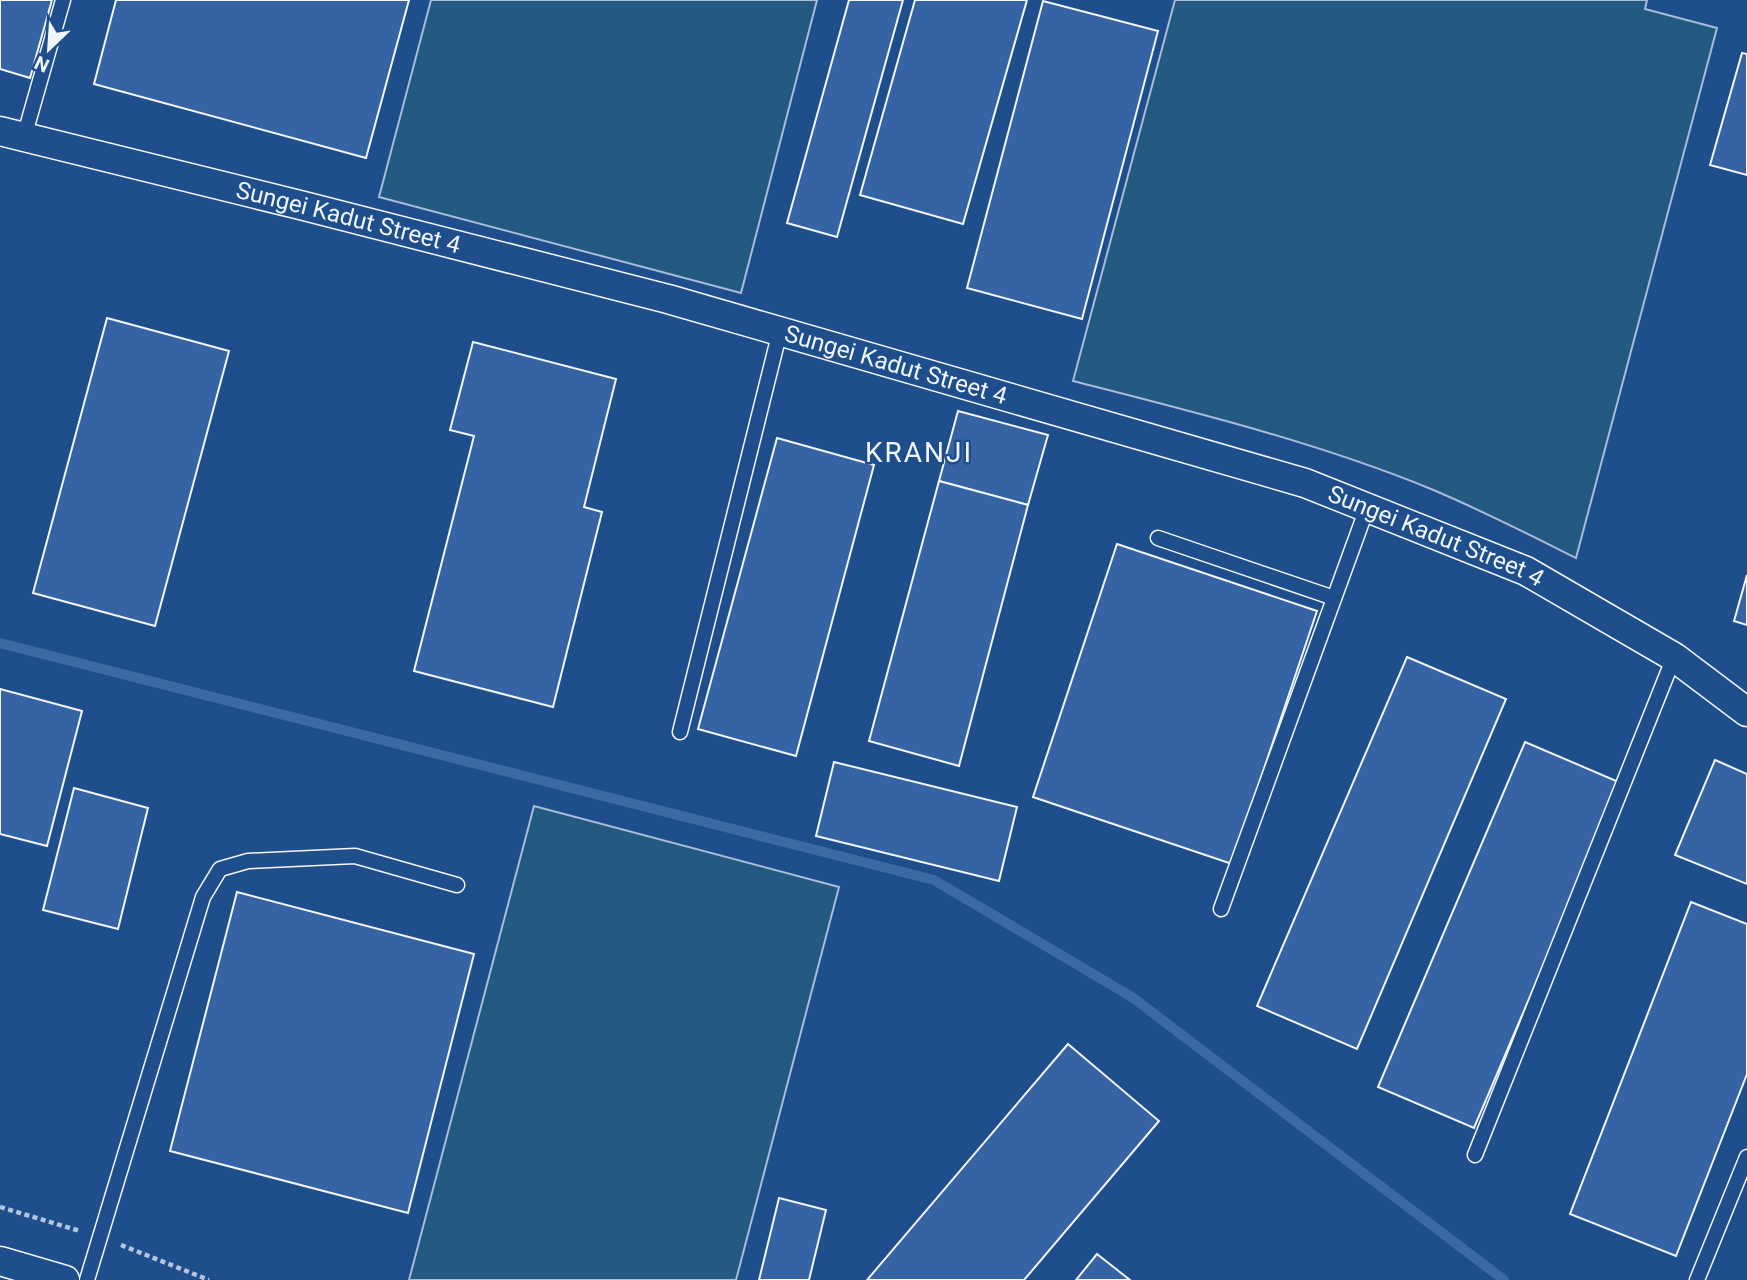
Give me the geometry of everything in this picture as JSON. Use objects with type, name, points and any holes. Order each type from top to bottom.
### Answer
[{"type":"street","name":"Sungei Kadut Street 4","points":[[12,134],[641,292],[1305,483],[1526,571],[1674,657],[1747,712]]},
{"type":"street","points":[[0,1261],[65,1280]]},
{"type":"lane","points":[[12,134],[63,0]]},
{"type":"lane","points":[[680,732],[780,331]]},
{"type":"lane","points":[[1221,909],[1367,508]]},
{"type":"lane","points":[[1158,538],[1334,598]]},
{"type":"lane","points":[[1475,1155],[1674,657]]},
{"type":"lane","points":[[87,1280],[203,897],[220,869],[248,861],[355,856],[457,885]]},
{"type":"lane","points":[[1697,1280],[1747,1157]]},
{"type":"shaded area","points":[[431,0],[817,0],[741,293],[379,197]]},
{"type":"shaded area","points":[[1175,0],[1647,0],[1645,9],[1717,28],[1576,558],[1468,505],[1388,472],[1254,429],[1073,381]]},
{"type":"shaded area","points":[[534,806],[839,887],[736,1280],[409,1280]]},
{"type":"building","points":[[0,0],[52,0],[30,78],[0,69]]},
{"type":"building","points":[[116,0],[409,0],[366,158],[94,84]]},
{"type":"building","points":[[849,0],[903,0],[837,237],[787,223]]},
{"type":"building","points":[[915,0],[1027,0],[963,224],[860,195]]},
{"type":"building","points":[[1043,1],[1158,31],[1082,319],[967,288]]},
{"type":"building","points":[[1742,53],[1747,54],[1747,175],[1710,165]]},
{"type":"building","points":[[107,318],[229,351],[155,626],[33,593]]},
{"type":"building","points":[[473,342],[616,379],[584,507],[602,512],[553,707],[414,671],[474,436],[450,430]]},
{"type":"building","points":[[958,411],[1048,435],[1028,505],[939,481]]},
{"type":"building","points":[[777,438],[874,465],[796,756],[698,729]]},
{"type":"building","points":[[939,481],[1028,505],[959,766],[869,741]]},
{"type":"building","points":[[1117,544],[1317,611],[1232,864],[1033,797]]},
{"type":"building","points":[[1747,575],[1747,625],[1734,621]]},
{"type":"building","points":[[1407,657],[1506,699],[1357,1049],[1257,1006]]},
{"type":"building","points":[[0,689],[82,711],[47,846],[0,834]]},
{"type":"building","points":[[1525,742],[1621,783],[1474,1128],[1378,1087]]},
{"type":"building","points":[[1715,760],[1747,774],[1747,884],[1675,855]]},
{"type":"building","points":[[834,762],[1017,807],[999,881],[816,836]]},
{"type":"building","points":[[74,788],[148,808],[118,929],[43,910]]},
{"type":"building","points":[[237,892],[474,954],[408,1213],[170,1151]]},
{"type":"building","points":[[1691,902],[1747,924],[1747,1074],[1676,1256],[1570,1214]]},
{"type":"building","points":[[1068,1044],[1159,1121],[1024,1280],[867,1280]]},
{"type":"building","points":[[779,1198],[826,1210],[809,1280],[759,1280]]},
{"type":"building","points":[[1097,1254],[1130,1280],[1076,1280]]},
{"type":"waterway","points":[[0,643],[934,880],[1132,997],[1504,1280]]},
{"type":"district","name":"KRANJI","points":[[919,452]]}]
